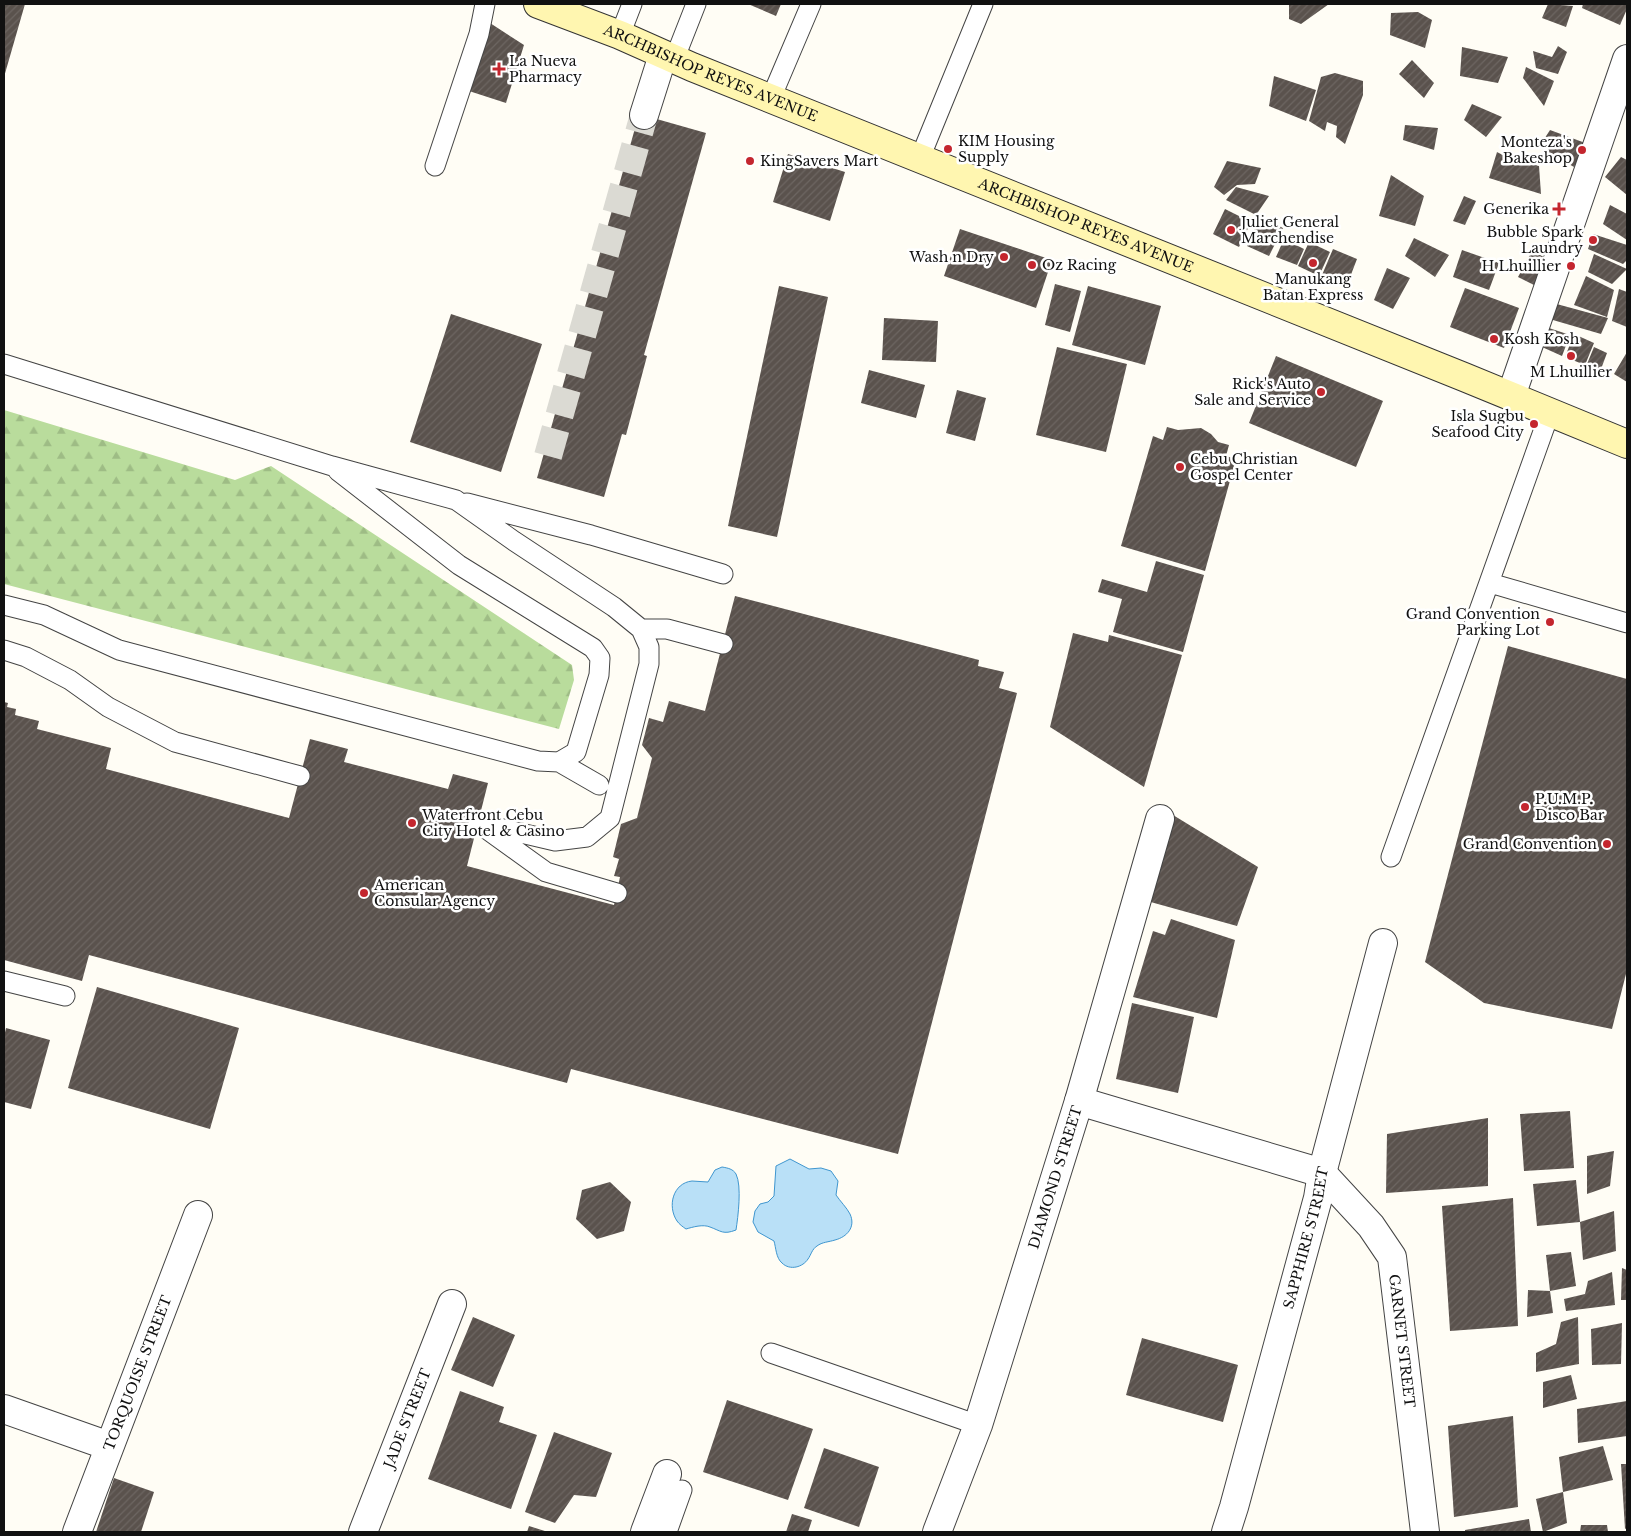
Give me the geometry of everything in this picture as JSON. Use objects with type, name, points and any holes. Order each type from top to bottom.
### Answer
[{"type":"main road","name":"ARCHBISHOP REYES AVENUE","points":[[539,4],[620,35],[668,57],[1627,444]]},
{"type":"street","points":[[644,116],[668,57]]},
{"type":"street","points":[[1511,396],[1627,58]]},
{"type":"street","name":"DIAMOND STREET","points":[[937,1532],[978,1425],[1079,1101],[1160,819]]},
{"type":"street","name":"SAPPHIRE STREET","points":[[1226,1532],[1316,1208],[1322,1172],[1383,943]]},
{"type":"street","points":[[1079,1101],[1322,1172]]},
{"type":"street","name":"GARNET STREET","points":[[1322,1172],[1371,1226],[1392,1257],[1425,1532]]},
{"type":"street","name":"TORQUOISE STREET","points":[[77,1532],[198,1215]]},
{"type":"street","name":"JADE STREET","points":[[363,1532],[452,1304]]},
{"type":"street","points":[[4,1409],[109,1446]]},
{"type":"street","points":[[646,1532],[675,1482]]},
{"type":"lane","points":[[435,166],[478,34],[485,4]]},
{"type":"lane","points":[[620,35],[632,4]]},
{"type":"lane","points":[[668,57],[696,4]]},
{"type":"lane","points":[[771,98],[811,4]]},
{"type":"lane","points":[[920,158],[983,4]]},
{"type":"lane","points":[[4,364],[332,466],[591,535],[723,574]]},
{"type":"lane","points":[[1392,857],[1550,412]]},
{"type":"lane","points":[[332,466],[459,565],[593,648],[600,658],[599,675],[576,752],[559,762]]},
{"type":"lane","points":[[456,500],[514,542],[614,607],[641,628],[650,647],[649,664],[610,818],[587,837],[554,841],[478,823],[546,872],[617,892]]},
{"type":"lane","points":[[1490,583],[1627,623]]},
{"type":"lane","points":[[4,605],[44,615],[119,650],[538,761],[559,762],[600,785]]},
{"type":"lane","points":[[641,628],[667,629],[723,644]]},
{"type":"lane","points":[[4,650],[26,657],[70,680],[108,707],[175,742],[300,776]]},
{"type":"lane","points":[[4,981],[65,996]]},
{"type":"lane","points":[[771,1353],[978,1425]]},
{"type":"lane","points":[[667,1532],[675,1482]]},
{"type":"green space","points":[[4,410],[235,480],[271,466],[572,665],[574,680],[559,729],[4,584]]},
{"type":"water","points":[[790,1159],[809,1169],[821,1168],[831,1171],[838,1181],[836,1195],[852,1219],[851,1227],[847,1234],[839,1239],[819,1245],[814,1249],[806,1262],[796,1267],[789,1267],[780,1261],[774,1241],[758,1232],[753,1222],[755,1211],[760,1204],[768,1202],[774,1196],[776,1166]]},
{"type":"water","points":[[722,1167],[733,1171],[738,1179],[739,1202],[736,1230],[725,1232],[704,1226],[686,1229],[678,1222],[672,1209],[672,1202],[676,1191],[680,1186],[692,1181],[708,1182],[715,1170]]},
{"type":"building","points":[[4,4],[25,4],[4,77]]},
{"type":"building","points":[[748,4],[781,4],[776,16]]},
{"type":"building","points":[[1289,4],[1329,4],[1301,24],[1289,19]]},
{"type":"building","points":[[1548,4],[1573,6],[1566,27],[1542,18]]},
{"type":"building","points":[[1583,4],[1627,4],[1627,9],[1620,25],[1582,8]]},
{"type":"building","points":[[1418,12],[1432,20],[1425,48],[1390,35],[1391,13]]},
{"type":"building","points":[[490,23],[524,45],[506,103],[469,91]]},
{"type":"building","points":[[1558,46],[1567,52],[1558,74],[1536,68],[1533,51],[1552,57]]},
{"type":"building","points":[[1462,47],[1508,57],[1498,83],[1460,76]]},
{"type":"building","points":[[1412,60],[1434,83],[1424,98],[1399,74]]},
{"type":"building","points":[[1526,67],[1554,81],[1544,106],[1523,78]]},
{"type":"building","points":[[1335,73],[1363,81],[1363,95],[1345,144],[1336,137],[1337,126],[1327,122],[1325,131],[1309,121],[1321,77]]},
{"type":"building","points":[[1274,76],[1316,90],[1306,121],[1269,106]]},
{"type":"building","points":[[1472,104],[1502,117],[1486,137],[1464,120]]},
{"type":"building","points":[[639,114],[706,133],[644,355],[647,356],[626,435],[622,434],[604,497],[537,478]]},
{"type":"building","points":[[1405,125],[1438,128],[1434,150],[1403,140]]},
{"type":"building","points":[[1550,130],[1588,144],[1574,167],[1539,147]]},
{"type":"building","points":[[1497,152],[1520,164],[1530,163],[1539,166],[1541,194],[1489,178]]},
{"type":"building","points":[[788,154],[845,172],[830,221],[773,202]]},
{"type":"building","points":[[1621,157],[1627,160],[1627,195],[1605,177]]},
{"type":"building","points":[[1227,161],[1261,168],[1255,184],[1237,185],[1224,195],[1214,187]]},
{"type":"building","points":[[1391,175],[1424,196],[1415,226],[1379,216]]},
{"type":"building","points":[[1236,187],[1269,196],[1256,215],[1226,200]]},
{"type":"building","points":[[1464,196],[1476,201],[1465,225],[1453,221]]},
{"type":"building","points":[[1610,205],[1627,214],[1627,240],[1603,224]]},
{"type":"building","points":[[1225,209],[1251,222],[1239,247],[1213,234]]},
{"type":"building","points":[[1260,217],[1283,228],[1269,256],[1247,246]]},
{"type":"building","points":[[960,229],[1052,260],[1036,308],[944,276]]},
{"type":"building","points":[[1593,234],[1627,245],[1627,260],[1623,264],[1588,249]]},
{"type":"building","points":[[1414,238],[1449,255],[1435,277],[1405,256]]},
{"type":"building","points":[[1284,239],[1304,249],[1297,265],[1276,257]]},
{"type":"building","points":[[1309,242],[1330,252],[1319,276],[1298,266]]},
{"type":"building","points":[[1333,249],[1357,259],[1347,285],[1322,275]]},
{"type":"building","points":[[1462,250],[1499,263],[1489,290],[1453,277]]},
{"type":"building","points":[[1532,251],[1548,259],[1534,285],[1518,277]]},
{"type":"building","points":[[1594,254],[1627,269],[1612,284],[1588,272]]},
{"type":"building","points":[[1387,268],[1410,278],[1393,309],[1374,300]]},
{"type":"building","points":[[1586,276],[1614,290],[1607,317],[1574,305]]},
{"type":"building","points":[[1055,284],[1081,291],[1070,332],[1045,325]]},
{"type":"building","points":[[779,286],[828,297],[777,537],[728,526]]},
{"type":"building","points":[[1088,286],[1161,306],[1145,365],[1072,345]]},
{"type":"building","points":[[1465,288],[1519,308],[1504,348],[1450,327]]},
{"type":"building","points":[[1619,289],[1627,292],[1627,327],[1612,321]]},
{"type":"building","points":[[1553,303],[1608,318],[1601,334],[1546,318]]},
{"type":"building","points":[[451,314],[542,344],[501,472],[410,442]]},
{"type":"building","points":[[884,318],[938,321],[936,362],[882,360]]},
{"type":"building","points":[[1549,328],[1570,335],[1562,356],[1542,347]]},
{"type":"building","points":[[1574,334],[1594,343],[1585,365],[1565,357]]},
{"type":"building","points":[[1057,347],[1127,364],[1106,452],[1036,435]]},
{"type":"building","points":[[1594,347],[1607,353],[1601,369],[1587,364]]},
{"type":"building","points":[[1627,352],[1627,382],[1614,374]]},
{"type":"building","points":[[1276,356],[1383,401],[1356,467],[1249,423]]},
{"type":"building","points":[[869,370],[925,385],[916,418],[861,403]]},
{"type":"building","points":[[957,390],[986,398],[975,441],[946,433]]},
{"type":"building","points":[[1167,427],[1178,430],[1201,428],[1211,434],[1218,442],[1229,445],[1226,456],[1236,459],[1205,571],[1121,546],[1153,436],[1163,440]]},
{"type":"building","points":[[1156,561],[1204,575],[1183,652],[1113,632],[1122,599],[1098,592],[1102,579],[1147,592]]},
{"type":"building","name":"Waterfront Cebu City Hotel & Casino","points":[[735,596],[979,660],[978,666],[1004,672],[999,688],[1017,693],[898,1154],[571,1069],[567,1083],[89,955],[82,981],[4,960],[4,702],[8,703],[7,707],[16,709],[15,715],[39,721],[37,729],[111,748],[106,769],[289,818],[310,739],[348,749],[344,762],[448,789],[453,774],[488,783],[467,866],[614,905],[620,877],[614,876],[619,859],[613,857],[621,824],[637,818],[652,758],[642,745],[649,718],[663,722],[669,701],[705,711]]},
{"type":"building","points":[[1073,633],[1108,642],[1109,635],[1182,655],[1144,787],[1050,727]]},
{"type":"building","points":[[1508,646],[1627,679],[1627,970],[1612,1029],[1484,1003],[1425,962]]},
{"type":"building","points":[[1173,815],[1258,867],[1237,926],[1147,901]]},
{"type":"building","points":[[1171,919],[1235,940],[1217,1018],[1133,997],[1153,931],[1165,935]]},
{"type":"building","points":[[97,987],[239,1028],[210,1129],[68,1088]]},
{"type":"building","points":[[1132,1003],[1194,1017],[1178,1093],[1116,1079]]},
{"type":"building","points":[[6,1028],[50,1040],[31,1109],[4,1102],[4,1037]]},
{"type":"building","points":[[1570,1111],[1574,1168],[1524,1171],[1520,1114]]},
{"type":"building","points":[[1488,1118],[1488,1186],[1386,1193],[1387,1134]]},
{"type":"building","points":[[1614,1151],[1610,1186],[1587,1194],[1587,1156]]},
{"type":"building","points":[[1576,1180],[1580,1222],[1537,1226],[1533,1184]]},
{"type":"building","points":[[610,1182],[631,1202],[624,1231],[597,1239],[576,1219],[582,1190]]},
{"type":"building","points":[[1513,1198],[1518,1326],[1450,1331],[1442,1206]]},
{"type":"building","points":[[1614,1211],[1616,1251],[1583,1260],[1580,1222]]},
{"type":"building","points":[[1571,1252],[1576,1286],[1550,1291],[1546,1255]]},
{"type":"building","points":[[1622,1268],[1627,1270],[1627,1300],[1621,1300]]},
{"type":"building","points":[[1612,1272],[1615,1305],[1566,1311],[1564,1299],[1585,1294],[1588,1281]]},
{"type":"building","points":[[1528,1290],[1550,1291],[1553,1313],[1527,1317]]},
{"type":"building","points":[[473,1317],[515,1335],[493,1387],[451,1370]]},
{"type":"building","points":[[1578,1317],[1579,1364],[1536,1372],[1536,1353],[1556,1344],[1561,1322]]},
{"type":"building","points":[[1622,1323],[1621,1364],[1592,1365],[1591,1329]]},
{"type":"building","points":[[1142,1338],[1238,1365],[1223,1422],[1126,1395]]},
{"type":"building","points":[[1571,1375],[1577,1399],[1543,1408],[1543,1382]]},
{"type":"building","points":[[460,1391],[504,1407],[499,1422],[537,1435],[511,1509],[428,1479]]},
{"type":"building","points":[[727,1400],[813,1429],[788,1500],[703,1472]]},
{"type":"building","points":[[1627,1401],[1627,1436],[1578,1443],[1577,1409]]},
{"type":"building","points":[[1513,1416],[1518,1507],[1454,1517],[1448,1426]]},
{"type":"building","points":[[554,1432],[612,1453],[596,1497],[574,1495],[555,1523],[525,1512]]},
{"type":"building","points":[[1603,1446],[1613,1480],[1563,1492],[1559,1457]]},
{"type":"building","points":[[824,1448],[879,1467],[859,1527],[804,1508]]},
{"type":"building","points":[[1621,1464],[1627,1464],[1627,1528],[1625,1529]]},
{"type":"building","points":[[114,1478],[154,1492],[141,1532],[96,1532]]},
{"type":"building","points":[[1563,1492],[1567,1523],[1543,1532],[1536,1499]]},
{"type":"building","points":[[792,1514],[812,1520],[808,1532],[786,1532]]},
{"type":"building","points":[[1529,1519],[1531,1532],[1465,1532],[1465,1530]]},
{"type":"building","points":[[1581,1525],[1607,1525],[1608,1532],[1580,1532]]},
{"type":"building","points":[[529,1526],[548,1532],[527,1532]]},
{"type":"tunnel","points":[[548,456],[644,115]]},
{"type":"place","name":"La Nueva Pharmacy","points":[[499,69]]},
{"type":"place","name":"KIM Housing Supply","points":[[948,149]]},
{"type":"place","name":"Monteza's Bakeshop","points":[[1582,150]]},
{"type":"place","name":"KingSavers Mart","points":[[750,161]]},
{"type":"place","name":"Generika","points":[[1559,209]]},
{"type":"place","name":"Juliet General Marchendise","points":[[1231,230]]},
{"type":"place","name":"Bubble Spark Laundry","points":[[1593,240]]},
{"type":"place","name":"Wash n Dry","points":[[1004,257]]},
{"type":"place","name":"Manukang Batan Express","points":[[1313,263]]},
{"type":"place","name":"Oz Racing","points":[[1032,265]]},
{"type":"place","name":"H Lhuillier","points":[[1571,266]]},
{"type":"place","name":"Kosh Kosh","points":[[1494,339]]},
{"type":"place","name":"M Lhuillier","points":[[1571,356]]},
{"type":"place","name":"Rick's Auto Sale and Service","points":[[1321,392]]},
{"type":"place","name":"Isla Sugbu Seafood City","points":[[1534,424]]},
{"type":"place","name":"Cebu Christian Gospel Center","points":[[1180,467]]},
{"type":"place","name":"Grand Convention Parking Lot","points":[[1550,622]]},
{"type":"place","name":"P.U.M.P. Disco Bar","points":[[1525,807]]},
{"type":"place","name":"Waterfront Cebu City Hotel & Casino","points":[[412,823]]},
{"type":"place","name":"Grand Convention","points":[[1607,844]]},
{"type":"place","name":"American Consular Agency","points":[[364,893]]}]
